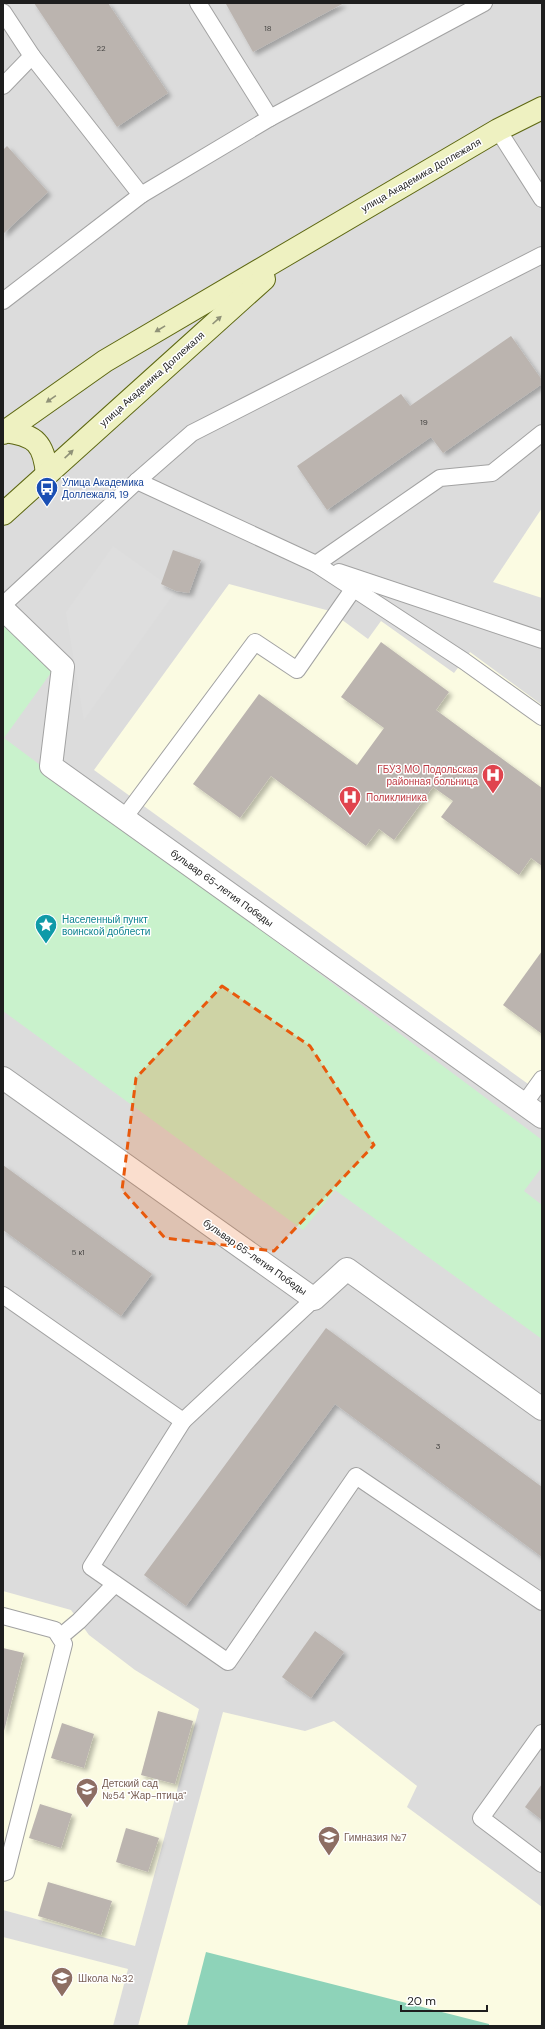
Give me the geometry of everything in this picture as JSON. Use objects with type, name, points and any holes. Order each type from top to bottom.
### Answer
[{"type":"main road","name":"улица Академика Доллежаля","points":[[4,432],[105,361],[498,130],[542,108]]},
{"type":"main road","name":"улица Академика Доллежаля","points":[[3,514],[152,378],[302,245]]},
{"type":"main road","points":[[4,432],[19,433],[38,442],[46,457],[47,474]]},
{"type":"street","name":"бульвар 65-летия Победы","points":[[3,609],[63,668],[51,766],[542,1117]]},
{"type":"street","name":"бульвар 65-летия Победы","points":[[3,1078],[314,1299],[347,1269],[542,1409]]},
{"type":"lane","points":[[198,3],[270,118]]},
{"type":"lane","points":[[3,300],[141,195],[270,118],[484,3]]},
{"type":"lane","points":[[3,12],[32,56],[141,195]]},
{"type":"lane","points":[[3,86],[32,56]]},
{"type":"lane","points":[[498,130],[542,199]]},
{"type":"lane","points":[[3,606],[137,481],[192,433],[542,255]]},
{"type":"lane","points":[[316,564],[440,478],[492,473],[542,433]]},
{"type":"lane","points":[[137,481],[316,564],[542,640]]},
{"type":"lane","points":[[316,564],[464,661],[542,717]]},
{"type":"lane","points":[[124,818],[256,642],[297,670],[354,588]]},
{"type":"lane","points":[[524,1104],[542,1079]]},
{"type":"lane","points":[[3,1295],[183,1421]]},
{"type":"lane","points":[[314,1299],[183,1421],[91,1567],[228,1662],[356,1476],[542,1602]]},
{"type":"lane","points":[[60,1637],[79,1621],[115,1584]]},
{"type":"lane","points":[[3,1616],[55,1630],[64,1644],[6,1872],[3,1873]]},
{"type":"lane","points":[[542,1733],[481,1818],[542,1864]]},
{"type":"highlighted area","points":[[222,986],[310,1046],[374,1145],[274,1251],[165,1238],[122,1190],[136,1078]]},
{"type":"shaded area","points":[[3,3],[542,3],[542,2026],[3,2026]]},
{"type":"shaded area","points":[[542,508],[542,598],[493,582]]},
{"type":"shaded area","points":[[113,546],[176,591],[84,720],[66,612]]},
{"type":"shaded area","name":"Поликлиника","points":[[229,584],[330,611],[368,639],[381,621],[454,673],[470,652],[542,705],[542,1094],[94,770]]},
{"type":"shaded area","name":"Детский сад №54 \"Жар-птица\"","points":[[3,1591],[71,1610],[89,1635],[135,1670],[199,1709],[135,1946],[3,1910]]},
{"type":"shaded area","name":"Гимназия №7","points":[[223,1712],[305,1731],[334,1721],[417,1786],[407,1807],[542,1907],[542,2018],[540,2026],[138,2026]]},
{"type":"shaded area","name":"Школа №32","points":[[3,1937],[128,1969],[113,2026],[3,2026]]},
{"type":"green space","points":[[3,621],[58,663],[4,738],[542,1140],[542,1167],[524,1191],[542,1205],[542,1339],[335,1190],[303,1230],[3,1011]]},
{"type":"green space","points":[[206,1952],[489,2024],[489,2026],[187,2026]]},
{"type":"building","points":[[34,3],[108,3],[168,93],[117,127]]},
{"type":"building","points":[[344,3],[253,52],[226,4]]},
{"type":"building","points":[[7,146],[48,192],[3,234],[3,150]]},
{"type":"building","points":[[511,336],[542,380],[542,384],[443,453],[431,437],[327,510],[297,466],[401,394],[410,406]]},
{"type":"building","points":[[173,550],[201,560],[189,593],[176,591],[161,584]]},
{"type":"building","points":[[381,642],[449,692],[436,710],[542,788],[542,866],[531,858],[519,875],[441,817],[453,801],[433,787],[394,840],[379,829],[366,846],[271,776],[240,818],[193,784],[259,694],[357,765],[384,728],[341,697]]},
{"type":"building","points":[[542,951],[542,1034],[503,1005]]},
{"type":"building","points":[[3,1165],[152,1274],[121,1316],[3,1230]]},
{"type":"building","points":[[326,1328],[542,1487],[542,1557],[335,1404],[186,1606],[144,1575]]},
{"type":"building","points":[[315,1631],[344,1652],[311,1698],[282,1677]]},
{"type":"building","points":[[3,1648],[24,1653],[4,1731],[3,1731]]},
{"type":"building","points":[[158,1711],[193,1721],[175,1784],[141,1775]]},
{"type":"building","points":[[62,1723],[94,1734],[84,1768],[51,1758]]},
{"type":"building","points":[[542,1784],[542,1820],[525,1807]]},
{"type":"building","points":[[40,1804],[72,1814],[61,1848],[29,1838]]},
{"type":"building","points":[[126,1828],[159,1838],[148,1872],[116,1862]]},
{"type":"building","points":[[48,1882],[112,1901],[101,1935],[38,1916]]},
{"type":"place","name":"Улица Академика Доллежаля, 19","points":[[47,508]]},
{"type":"place","name":"ГБУЗ МО Подольская районная больница","points":[[493,794]]},
{"type":"place","name":"Поликлиника","points":[[350,816]]},
{"type":"place","name":"Населенный пункт воинской доблести","points":[[46,944]]},
{"type":"place","name":"Детский сад №54 \"Жар-птица\"","points":[[87,1808]]},
{"type":"place","name":"Гимназия №7","points":[[329,1856]]},
{"type":"place","name":"Школа №32","points":[[62,1998]]}]
